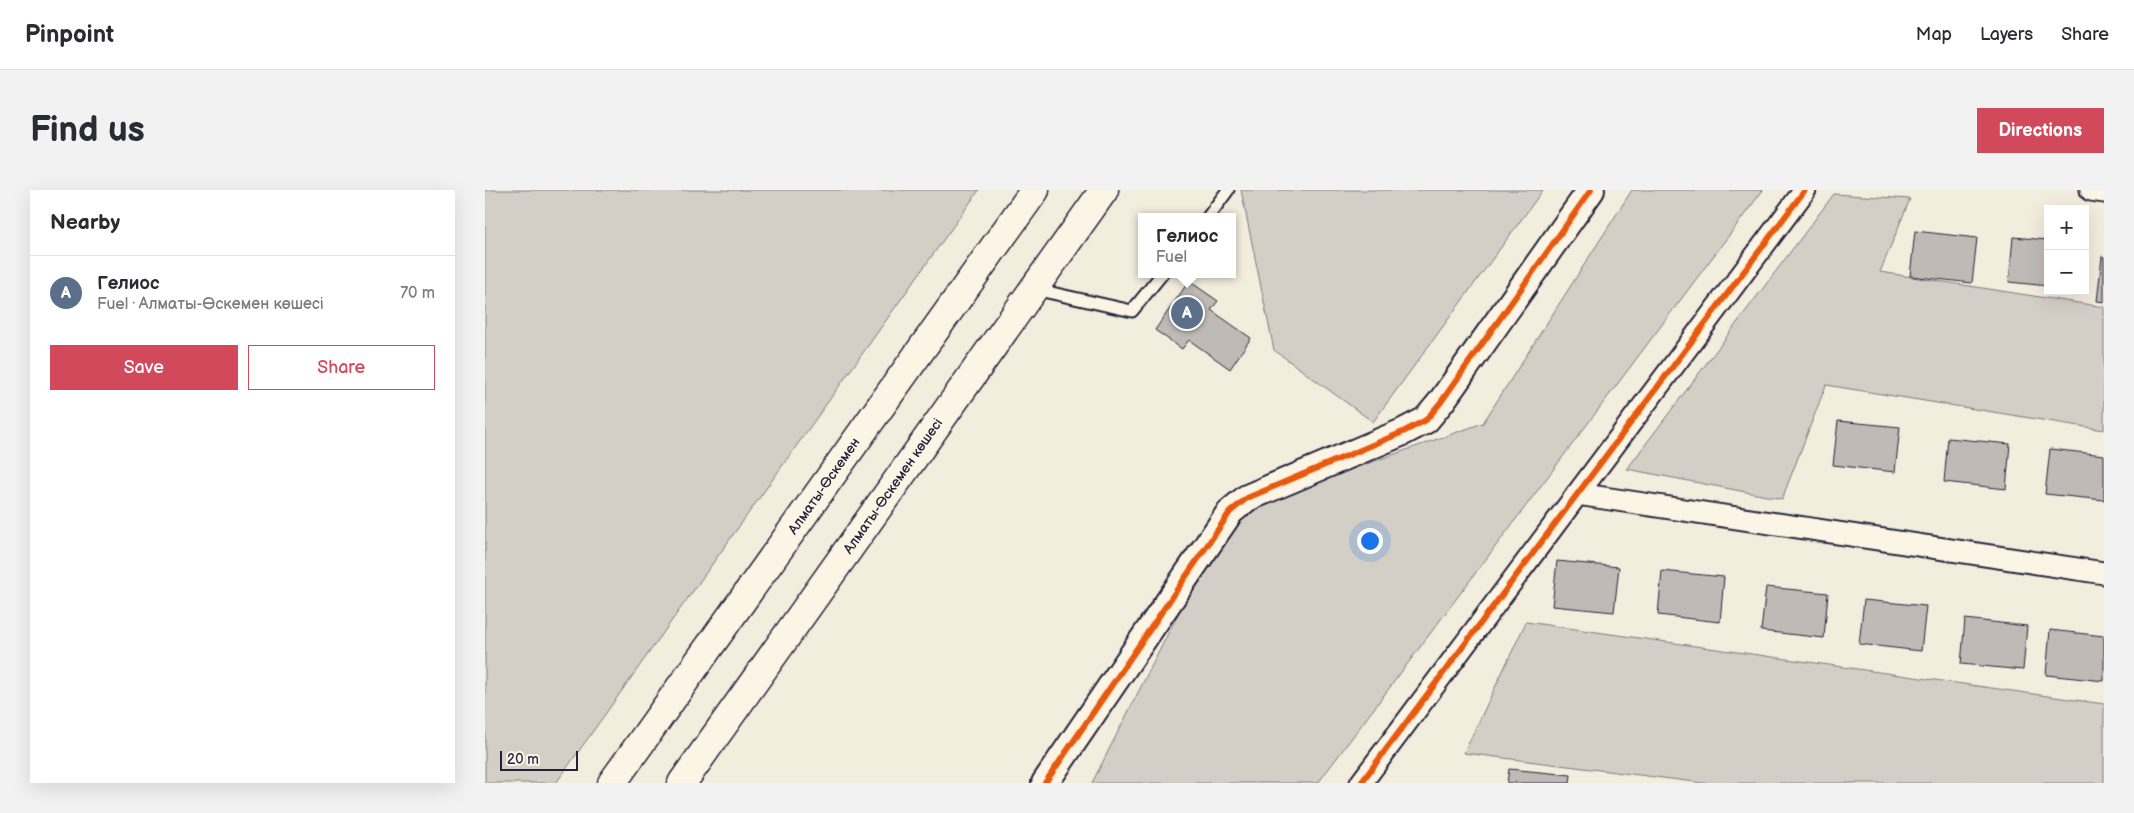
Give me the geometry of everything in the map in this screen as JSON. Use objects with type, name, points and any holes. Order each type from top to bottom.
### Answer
[{"type":"highway","name":"Алматы-Өскемен","points":[[612,783],[1035,190]]},
{"type":"highway","name":"Алматы-Өскемен көшесі","points":[[682,783],[1104,190]]},
{"type":"street","points":[[1045,783],[1230,512],[1247,498],[1403,432],[1426,420],[1441,402],[1591,190]]},
{"type":"street","points":[[1361,783],[1805,190]]},
{"type":"street","points":[[2091,190],[2104,192]]},
{"type":"street","points":[[1577,494],[2104,573]]},
{"type":"lane","points":[[1211,213],[1228,190]]},
{"type":"lane","points":[[1034,289],[1132,311],[1159,278]]},
{"type":"shaded area","points":[[485,190],[979,190],[556,783],[485,783]]},
{"type":"shaded area","points":[[1241,190],[1543,190],[1373,422],[1274,350]]},
{"type":"shaded area","points":[[1632,190],[1763,190],[1318,783],[1092,783],[1230,512],[1483,423]]},
{"type":"shaded area","points":[[1834,194],[1910,199],[1880,272],[2104,307],[2104,430],[1826,385],[1782,499],[1627,469]]},
{"type":"shaded area","points":[[1526,622],[2104,704],[2104,783],[1703,783],[1464,753]]},
{"type":"building","points":[[1915,231],[1977,238],[1972,283],[1910,276]]},
{"type":"building","points":[[2013,237],[2044,240],[2044,286],[2009,282]]},
{"type":"building","points":[[2102,256],[2104,257],[2104,302],[2097,301]]},
{"type":"building","points":[[1189,281],[1218,301],[1211,310],[1251,338],[1230,369],[1189,340],[1182,349],[1155,330]]},
{"type":"building","points":[[1838,421],[1900,427],[1895,472],[1833,465]]},
{"type":"building","points":[[1948,438],[2010,444],[2006,489],[1944,482]]},
{"type":"building","points":[[2050,449],[2104,455],[2104,500],[2045,494]]},
{"type":"building","points":[[1557,561],[1619,567],[1614,612],[1552,606]]},
{"type":"building","points":[[1662,571],[1724,577],[1720,622],[1658,615]]},
{"type":"building","points":[[1766,587],[1828,593],[1824,638],[1761,631]]},
{"type":"building","points":[[1864,600],[1926,606],[1921,651],[1859,644]]},
{"type":"building","points":[[1965,619],[2027,626],[2023,670],[1961,664]]},
{"type":"building","points":[[2050,630],[2104,636],[2104,681],[2046,675]]},
{"type":"building","points":[[1509,769],[1571,775],[1570,783],[1507,783]]},
{"type":"cycle path","points":[[1045,783],[1230,512],[1247,498],[1403,432],[1426,420],[1441,402],[1591,190]]},
{"type":"cycle path","points":[[1361,783],[1805,190]]},
{"type":"place","name":"Гелиос","points":[[1187,313]]}]
